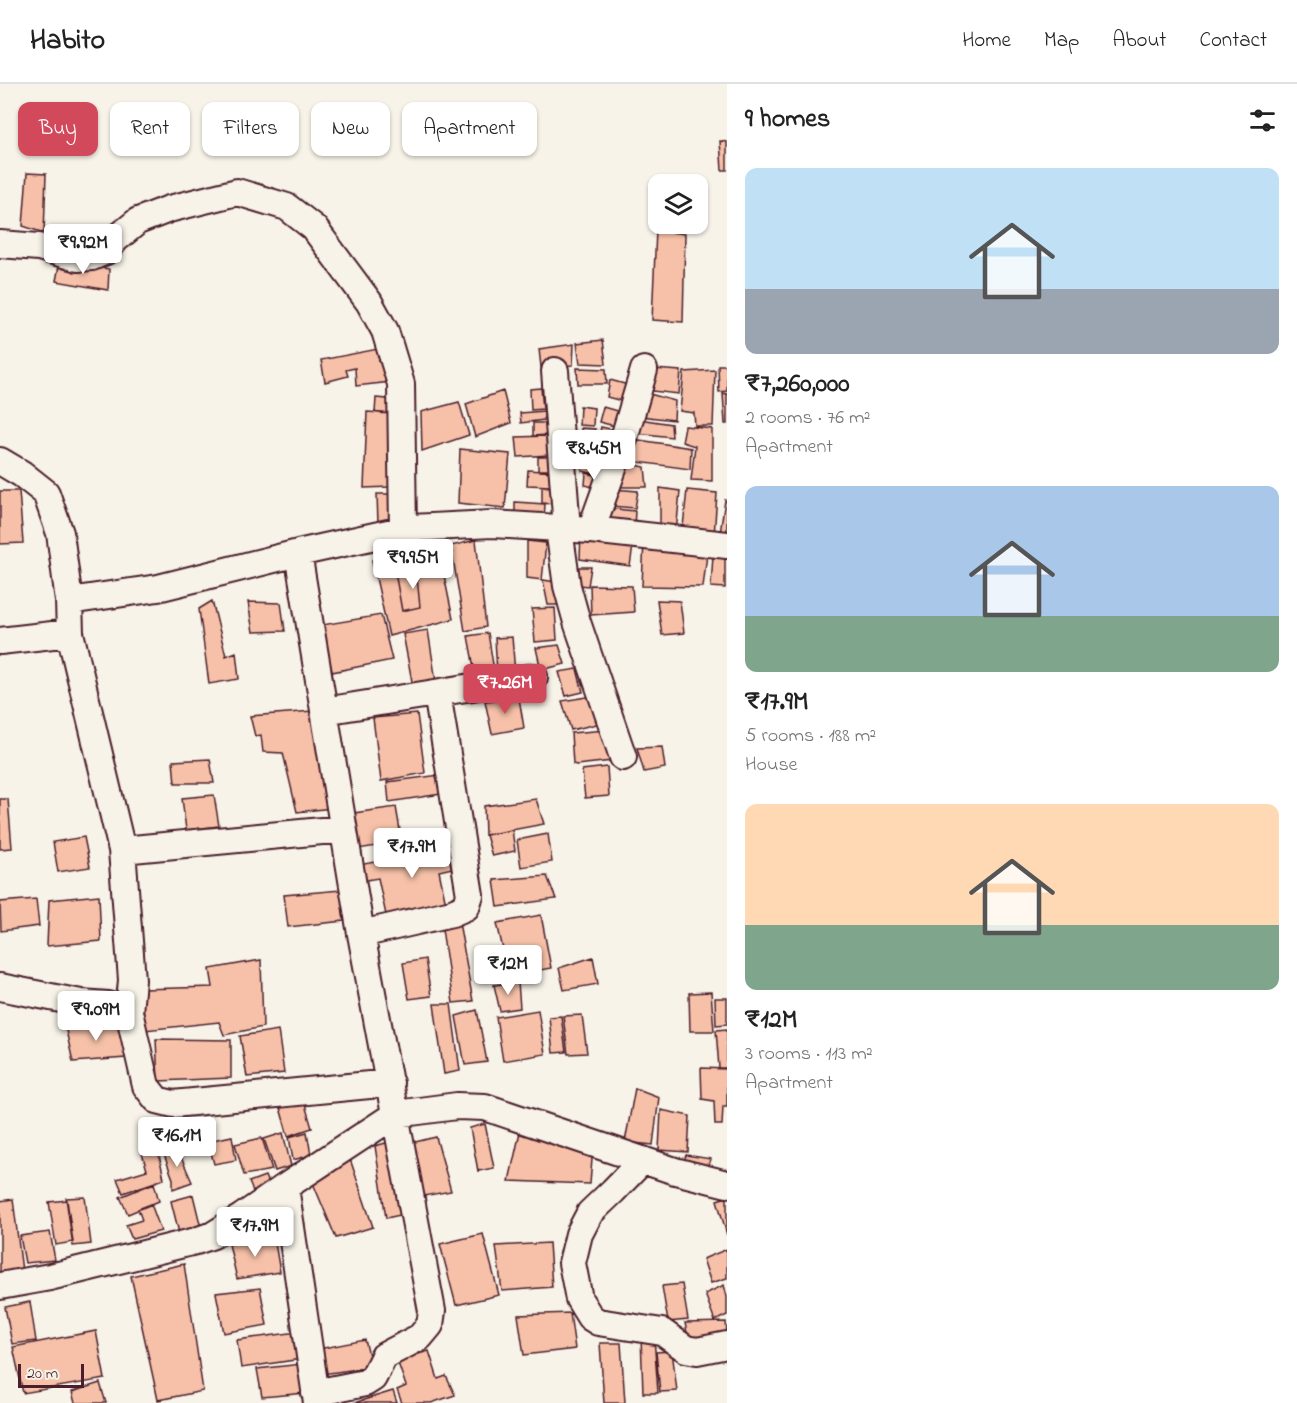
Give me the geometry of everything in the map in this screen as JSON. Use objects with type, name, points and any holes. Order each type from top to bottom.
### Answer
[{"type":"street","points":[[0,244],[39,247],[78,258],[92,257],[106,251],[116,239],[138,221],[169,209],[237,192],[288,207],[314,228],[369,302],[385,331],[401,384],[403,530]]},
{"type":"street","points":[[572,529],[624,438],[644,370]]},
{"type":"street","points":[[555,371],[572,529],[567,586],[623,757]]},
{"type":"street","points":[[0,461],[22,474],[46,493],[60,532],[69,601],[70,633],[122,850],[132,980],[129,1012],[146,1086],[157,1100],[173,1104],[390,1083]]},
{"type":"street","points":[[69,601],[158,588],[298,553],[403,530],[492,524],[572,529],[727,545]]},
{"type":"street","points":[[285,1187],[316,1398],[365,1383],[373,1378],[384,1356],[420,1336],[430,1325],[432,1311],[361,934],[298,553]]},
{"type":"street","points":[[0,641],[70,633]]},
{"type":"street","points":[[324,711],[534,677]]},
{"type":"street","points":[[361,934],[452,913],[466,907],[470,895],[437,693]]},
{"type":"street","points":[[122,850],[343,829]]},
{"type":"street","points":[[0,987],[81,1003],[108,1005],[129,1012]]},
{"type":"street","points":[[0,1286],[50,1276],[213,1235],[242,1218],[396,1114],[457,1106],[485,1107],[675,1171],[727,1184]]},
{"type":"street","points":[[643,1160],[590,1213],[579,1234],[572,1263],[579,1299],[590,1317],[598,1323],[662,1332],[686,1349],[697,1351],[727,1345]]},
{"type":"building","points":[[720,141],[727,142],[727,170],[722,170]]},
{"type":"building","points":[[27,173],[46,174],[44,233],[23,226]]},
{"type":"building","points":[[656,234],[685,234],[683,322],[652,320]]},
{"type":"building","points":[[60,260],[109,269],[108,290],[56,281]]},
{"type":"building","points":[[603,340],[606,364],[580,363],[577,343]]},
{"type":"building","points":[[574,344],[573,365],[541,367],[539,349]]},
{"type":"building","points":[[383,348],[391,382],[356,386],[355,368],[346,370],[348,376],[325,382],[321,360]]},
{"type":"building","points":[[718,365],[727,365],[727,391],[719,392]]},
{"type":"building","points":[[577,368],[606,369],[607,384],[578,384]]},
{"type":"building","points":[[653,369],[681,371],[679,394],[644,390]]},
{"type":"building","points":[[715,370],[713,426],[695,426],[694,413],[680,411],[684,372]]},
{"type":"building","points":[[610,380],[632,386],[629,403],[607,397]]},
{"type":"building","points":[[541,388],[543,409],[531,410],[530,389]]},
{"type":"building","points":[[503,391],[511,423],[475,437],[466,404]]},
{"type":"building","points":[[646,393],[675,401],[674,420],[640,416]]},
{"type":"building","points":[[723,393],[727,394],[727,424],[725,424]]},
{"type":"building","points":[[376,398],[397,400],[396,414],[375,413]]},
{"type":"building","points":[[459,402],[469,435],[422,451],[421,412]]},
{"type":"building","points":[[580,406],[594,408],[593,426],[579,425]]},
{"type":"building","points":[[603,407],[624,413],[619,427],[599,422]]},
{"type":"building","points":[[544,411],[544,420],[521,423],[520,413]]},
{"type":"building","points":[[367,412],[396,414],[390,487],[364,488]]},
{"type":"building","points":[[639,419],[671,424],[672,437],[637,433]]},
{"type":"building","points":[[533,423],[546,423],[547,435],[533,436]]},
{"type":"building","points":[[685,426],[712,429],[712,481],[691,480],[695,446],[682,442]]},
{"type":"building","points":[[601,427],[615,430],[613,441],[599,439]]},
{"type":"building","points":[[581,428],[595,429],[594,440],[581,440]]},
{"type":"building","points":[[548,436],[549,455],[518,457],[516,437]]},
{"type":"building","points":[[639,440],[691,448],[690,469],[630,461]]},
{"type":"building","points":[[581,441],[606,443],[605,459],[581,455]]},
{"type":"building","points":[[460,449],[510,454],[505,508],[458,503]]},
{"type":"building","points":[[581,456],[609,462],[605,476],[582,471]]},
{"type":"building","points":[[538,457],[551,457],[551,470],[538,470]]},
{"type":"building","points":[[622,462],[645,467],[647,487],[617,487]]},
{"type":"building","points":[[528,470],[553,472],[551,486],[527,485]]},
{"type":"building","points":[[586,473],[604,477],[602,489],[585,485]]},
{"type":"building","points":[[542,486],[557,488],[556,504],[542,503]]},
{"type":"building","points":[[660,488],[680,491],[676,533],[660,532]]},
{"type":"building","points":[[613,489],[638,491],[635,508],[610,506]]},
{"type":"building","points":[[687,490],[717,493],[714,537],[682,536]]},
{"type":"building","points":[[0,491],[19,491],[23,543],[0,544]]},
{"type":"building","points":[[377,494],[392,494],[394,520],[378,524]]},
{"type":"building","points":[[725,500],[727,501],[727,542],[719,540]]},
{"type":"building","points":[[515,502],[545,504],[544,519],[515,517]]},
{"type":"building","points":[[605,508],[635,511],[634,527],[606,525]]},
{"type":"building","points":[[581,533],[633,546],[630,566],[580,559]]},
{"type":"building","points":[[476,540],[486,627],[465,631],[451,546]]},
{"type":"building","points":[[644,540],[708,546],[703,587],[642,586]]},
{"type":"building","points":[[527,541],[546,543],[542,580],[527,578]]},
{"type":"building","points":[[438,546],[453,619],[389,636],[372,560]]},
{"type":"building","points":[[713,555],[725,557],[725,588],[711,587]]},
{"type":"building","points":[[415,558],[420,607],[402,611],[393,561]]},
{"type":"building","points":[[576,567],[591,567],[588,586],[579,585]]},
{"type":"building","points":[[543,580],[563,583],[565,605],[548,605]]},
{"type":"building","points":[[590,585],[632,586],[634,612],[591,615]]},
{"type":"building","points":[[657,600],[680,601],[684,633],[662,635]]},
{"type":"building","points":[[212,601],[226,656],[236,652],[239,679],[209,684],[199,609]]},
{"type":"building","points":[[248,602],[281,603],[285,631],[253,632]]},
{"type":"building","points":[[555,608],[557,640],[535,642],[532,609]]},
{"type":"building","points":[[381,615],[392,660],[332,672],[322,625]]},
{"type":"building","points":[[428,630],[437,688],[414,692],[403,634]]},
{"type":"building","points":[[488,633],[494,671],[475,673],[468,636]]},
{"type":"building","points":[[512,637],[515,673],[497,673],[495,638]]},
{"type":"building","points":[[559,645],[565,664],[541,670],[536,648]]},
{"type":"building","points":[[577,669],[583,692],[566,696],[559,672]]},
{"type":"building","points":[[593,696],[597,724],[571,730],[562,701]]},
{"type":"building","points":[[519,698],[524,728],[492,734],[485,701]]},
{"type":"building","points":[[313,711],[332,808],[297,812],[283,753],[263,752],[261,735],[255,736],[250,716]]},
{"type":"building","points":[[417,714],[425,773],[381,781],[373,718]]},
{"type":"building","points":[[606,730],[612,761],[573,764],[571,733]]},
{"type":"building","points":[[662,747],[665,768],[644,772],[637,748]]},
{"type":"building","points":[[210,759],[214,783],[175,783],[173,761]]},
{"type":"building","points":[[607,767],[609,796],[585,798],[582,770]]},
{"type":"building","points":[[440,775],[441,794],[389,802],[387,782]]},
{"type":"building","points":[[214,795],[219,826],[186,830],[182,798]]},
{"type":"building","points":[[0,799],[8,799],[12,848],[0,849]]},
{"type":"building","points":[[536,799],[544,824],[485,835],[484,806]]},
{"type":"building","points":[[396,807],[402,842],[352,850],[347,814]]},
{"type":"building","points":[[512,830],[515,851],[492,856],[486,835]]},
{"type":"building","points":[[548,834],[552,862],[521,867],[517,840]]},
{"type":"building","points":[[84,837],[90,867],[58,872],[53,842]]},
{"type":"building","points":[[460,847],[465,865],[439,871],[446,904],[386,915],[378,878],[361,881],[358,865]]},
{"type":"building","points":[[547,876],[556,899],[498,907],[494,880]]},
{"type":"building","points":[[341,890],[344,921],[288,927],[284,895]]},
{"type":"building","points":[[99,895],[101,941],[47,946],[49,900]]},
{"type":"building","points":[[36,899],[39,926],[1,931],[0,902]]},
{"type":"building","points":[[541,915],[551,968],[509,976],[497,923]]},
{"type":"building","points":[[441,922],[459,922],[473,1001],[453,1003]]},
{"type":"building","points":[[593,957],[598,984],[564,990],[559,968]]},
{"type":"building","points":[[425,959],[431,996],[409,999],[403,963]]},
{"type":"building","points":[[261,960],[263,1027],[224,1035],[219,1022],[145,1030],[142,989],[213,987],[210,969]]},
{"type":"building","points":[[518,982],[520,1008],[500,1011],[494,985]]},
{"type":"building","points":[[711,992],[714,1031],[690,1031],[689,993]]},
{"type":"building","points":[[715,998],[727,998],[727,1024],[716,1025]]},
{"type":"building","points":[[434,1004],[451,1004],[460,1071],[444,1074]]},
{"type":"building","points":[[477,1010],[487,1062],[465,1065],[456,1016]]},
{"type":"building","points":[[538,1010],[545,1054],[503,1061],[496,1017]]},
{"type":"building","points":[[582,1015],[587,1053],[568,1054],[563,1016]]},
{"type":"building","points":[[561,1016],[566,1052],[553,1053],[549,1017]]},
{"type":"building","points":[[122,1024],[126,1058],[73,1062],[65,1026]]},
{"type":"building","points":[[727,1029],[727,1068],[719,1068],[716,1030]]},
{"type":"building","points":[[278,1030],[284,1073],[247,1077],[240,1036]]},
{"type":"building","points":[[156,1039],[231,1040],[231,1078],[158,1081]]},
{"type":"building","points":[[701,1068],[727,1069],[727,1106],[723,1106],[722,1125],[715,1125],[714,1101],[702,1099]]},
{"type":"building","points":[[635,1088],[659,1097],[653,1145],[625,1142]]},
{"type":"building","points":[[303,1098],[312,1128],[288,1136],[279,1104]]},
{"type":"building","points":[[661,1110],[690,1116],[688,1152],[659,1150]]},
{"type":"building","points":[[522,1123],[593,1147],[590,1184],[509,1181]]},
{"type":"building","points":[[485,1124],[494,1168],[478,1171],[470,1128]]},
{"type":"building","points":[[307,1132],[311,1155],[293,1160],[289,1137]]},
{"type":"building","points":[[283,1133],[291,1166],[275,1171],[264,1139]]},
{"type":"building","points":[[232,1136],[236,1160],[214,1164],[208,1141]]},
{"type":"building","points":[[436,1137],[451,1191],[424,1196],[411,1143]]},
{"type":"building","points":[[262,1138],[272,1170],[244,1175],[235,1144]]},
{"type":"building","points":[[393,1141],[405,1214],[386,1218],[375,1146]]},
{"type":"building","points":[[157,1145],[164,1179],[123,1193],[117,1179],[147,1170],[141,1150]]},
{"type":"building","points":[[177,1148],[192,1182],[173,1189],[173,1179],[163,1152]]},
{"type":"building","points":[[686,1155],[711,1159],[706,1173],[682,1166]]},
{"type":"building","points":[[350,1159],[373,1227],[336,1238],[310,1176]]},
{"type":"building","points":[[265,1176],[269,1186],[254,1194],[249,1182]]},
{"type":"building","points":[[154,1183],[159,1201],[128,1214],[120,1197]]},
{"type":"building","points":[[193,1195],[201,1228],[179,1233],[171,1201]]},
{"type":"building","points":[[85,1197],[91,1244],[73,1246],[66,1198]]},
{"type":"building","points":[[727,1197],[727,1235],[717,1200]]},
{"type":"building","points":[[13,1199],[22,1271],[0,1273],[0,1201]]},
{"type":"building","points":[[67,1200],[73,1242],[56,1245],[49,1202]]},
{"type":"building","points":[[151,1204],[161,1231],[132,1239],[126,1225],[142,1220],[138,1209]]},
{"type":"building","points":[[50,1232],[55,1260],[25,1263],[20,1236]]},
{"type":"building","points":[[483,1234],[499,1295],[456,1305],[440,1244]]},
{"type":"building","points":[[274,1237],[280,1272],[237,1279],[229,1244]]},
{"type":"building","points":[[549,1243],[552,1287],[502,1291],[496,1246]]},
{"type":"building","points":[[727,1249],[727,1278],[711,1283],[703,1259]]},
{"type":"building","points":[[184,1264],[203,1391],[158,1400],[131,1276]]},
{"type":"building","points":[[682,1284],[688,1320],[668,1322],[662,1286]]},
{"type":"building","points":[[724,1285],[727,1315],[715,1321],[705,1294]]},
{"type":"building","points":[[260,1288],[267,1325],[224,1333],[216,1293]]},
{"type":"building","points":[[30,1302],[36,1341],[12,1344],[5,1307]]},
{"type":"building","points":[[570,1313],[575,1349],[524,1355],[518,1315]]},
{"type":"building","points":[[726,1322],[727,1335],[689,1343],[685,1323]]},
{"type":"building","points":[[96,1331],[105,1379],[23,1393],[13,1347]]},
{"type":"building","points":[[305,1331],[308,1358],[241,1368],[237,1340]]},
{"type":"building","points":[[641,1337],[654,1337],[658,1393],[643,1393]]},
{"type":"building","points":[[365,1340],[372,1367],[322,1374],[318,1349]]},
{"type":"building","points":[[600,1343],[621,1343],[625,1403],[604,1403]]},
{"type":"building","points":[[429,1351],[438,1379],[446,1376],[455,1395],[431,1403],[402,1403],[397,1390],[406,1386],[397,1360]]},
{"type":"building","points":[[672,1351],[677,1391],[660,1392],[656,1352]]},
{"type":"building","points":[[302,1364],[306,1393],[262,1397],[257,1369]]},
{"type":"building","points":[[100,1383],[106,1403],[75,1403],[72,1392]]},
{"type":"building","points":[[393,1391],[397,1403],[354,1403]]}]
